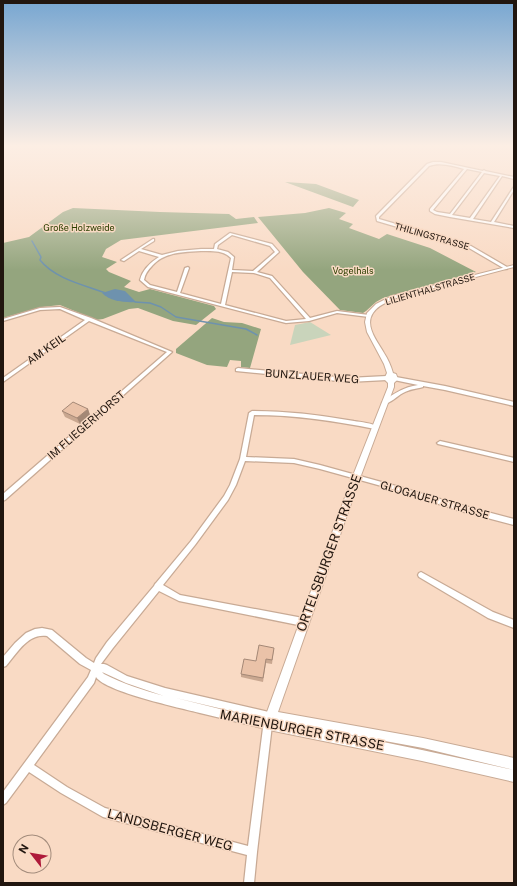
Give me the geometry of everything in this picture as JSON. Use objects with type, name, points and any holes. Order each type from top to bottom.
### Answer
[{"type":"street","name":"THILINGSTRASSE","points":[[405,187],[378,214],[378,220],[470,247],[506,268]]},
{"type":"street","points":[[450,187],[431,210],[433,212],[514,226]]},
{"type":"street","points":[[450,216],[472,187]]},
{"type":"street","points":[[471,219],[493,187]]},
{"type":"street","points":[[492,223],[514,188]]},
{"type":"street","points":[[215,251],[216,245],[231,234],[271,245],[277,252],[254,272]]},
{"type":"street","points":[[123,260],[153,240]]},
{"type":"street","points":[[139,250],[160,256]]},
{"type":"street","points":[[223,306],[233,260],[232,257],[226,253],[215,251],[168,253],[160,256],[152,262],[142,276],[142,280],[146,285],[178,294],[223,306],[280,321],[293,322],[309,320],[337,312],[368,316],[368,331],[386,362],[391,378]]},
{"type":"street","name":"LILIENTHALSTRASSE","points":[[368,316],[377,305],[394,298],[514,266]]},
{"type":"street","points":[[178,294],[187,268]]},
{"type":"street","points":[[231,271],[254,272],[271,277],[309,320]]},
{"type":"street","points":[[3,320],[31,311],[51,307],[60,308],[89,319]]},
{"type":"street","name":"IM FLIEGERHORST","points":[[3,498],[170,352],[89,319]]},
{"type":"street","name":"AM KEIL","points":[[3,380],[89,319]]},
{"type":"street","name":"BUNZLAUER WEG","points":[[238,370],[348,380],[391,378],[431,385],[514,404]]},
{"type":"street","name":"ORTELSBURGER STRASSE","points":[[269,720],[356,478],[391,387],[391,378]]},
{"type":"street","points":[[385,403],[394,395],[408,388],[431,385]]},
{"type":"street","points":[[3,800],[91,680],[110,645],[216,512],[233,485],[243,459],[252,413],[278,413],[338,420],[375,427]]},
{"type":"street","points":[[440,443],[514,460]]},
{"type":"street","name":"GLOGAUER STRASSE","points":[[243,459],[294,461],[320,467],[514,522]]},
{"type":"street","points":[[3,488],[10,492]]},
{"type":"street","points":[[421,575],[491,615],[514,624]]},
{"type":"street","points":[[157,586],[179,598],[304,622]]},
{"type":"street","name":"MARIENBURGER STRASSE","points":[[3,662],[30,635],[37,631],[44,631],[83,661],[96,669],[101,677],[119,686],[141,693],[242,720],[269,720],[411,740],[514,764]]},
{"type":"street","points":[[249,883],[269,720]]},
{"type":"street","name":"MARIENBURGER STRASSE","points":[[269,720],[514,776]]},
{"type":"street","name":"LANDSBERGER WEG","points":[[28,766],[64,790],[103,812],[252,852]]},
{"type":"green space","points":[[300,187],[325,187],[359,200],[353,207]]},
{"type":"green space","name":"Große Holzweide","points":[[73,208],[229,214],[236,219],[254,217],[258,223],[121,240],[106,249],[102,257],[117,262],[106,269],[109,272],[131,281],[124,287],[139,292],[150,289],[214,306],[216,309],[196,325],[173,321],[138,308],[129,309],[103,319],[96,320],[60,305],[42,307],[3,318],[3,243],[29,237],[63,212]]},
{"type":"green space","name":"Vogelhals","points":[[329,208],[346,213],[339,219],[353,224],[349,228],[379,239],[387,234],[430,248],[476,272],[383,298],[363,313],[340,310],[303,272],[258,217],[305,213]]},
{"type":"green space","points":[[212,318],[224,322],[242,323],[261,329],[250,368],[241,367],[241,361],[230,360],[227,367],[207,365],[176,353],[176,349]]},
{"type":"green space","points":[[310,322],[331,335],[290,345],[295,325]]},
{"type":"water","points":[[115,289],[125,291],[136,302],[118,301],[105,296],[102,293]]},
{"type":"building","points":[[73,402],[88,409],[77,418],[62,411]]},
{"type":"building","points":[[259,645],[274,648],[272,660],[266,659],[263,678],[241,674],[244,659],[256,661]]},
{"type":"waterway","points":[[32,241],[41,257],[40,260],[46,267],[70,281],[106,293]]},
{"type":"waterway","points":[[135,302],[150,303],[161,307],[176,317],[246,329],[257,335]]}]
